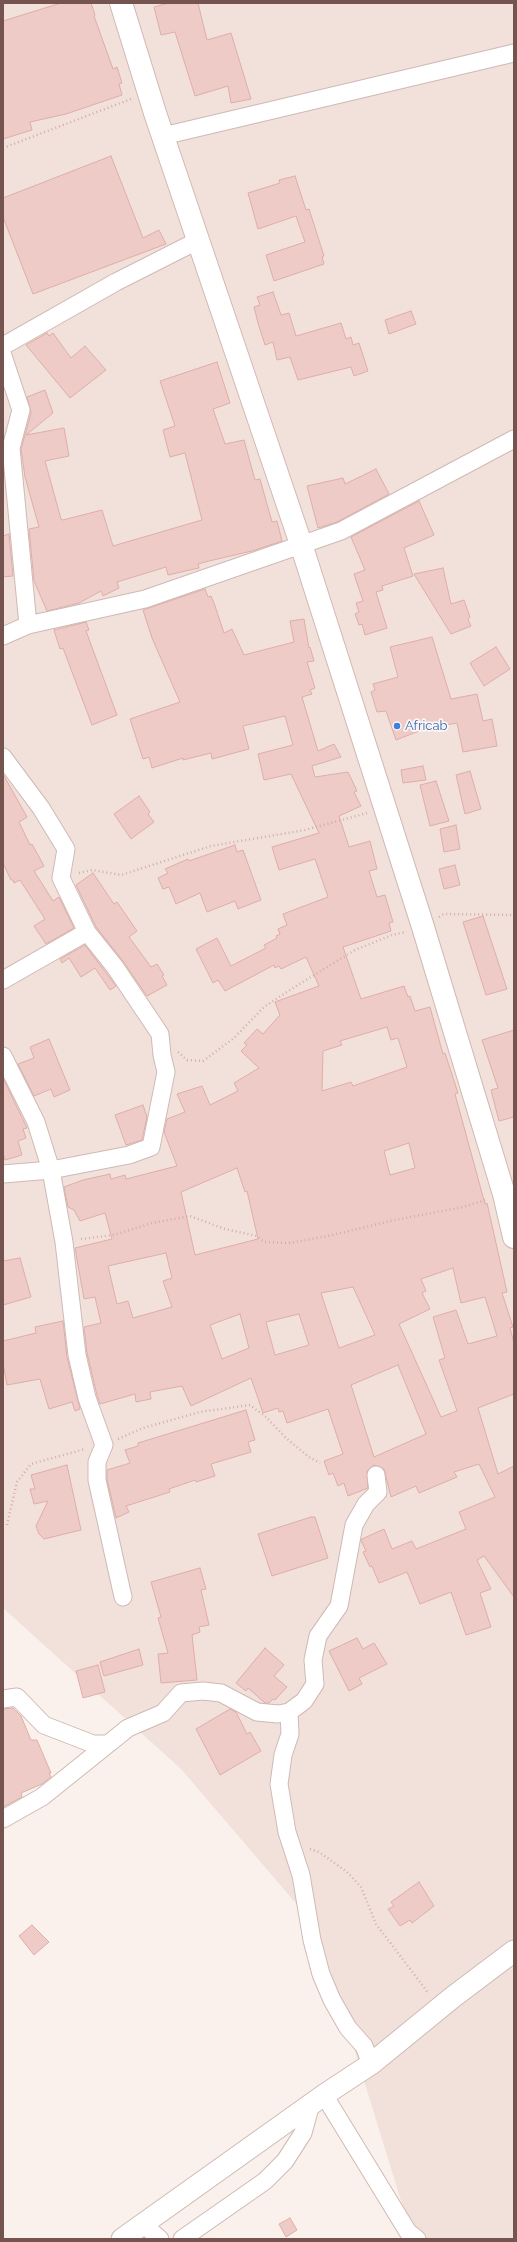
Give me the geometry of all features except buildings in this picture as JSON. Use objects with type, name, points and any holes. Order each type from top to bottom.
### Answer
[{"type":"main road","points":[[121,3],[163,136],[301,544],[423,927],[504,1194],[514,1237]]},
{"type":"street","points":[[163,136],[514,53]]},
{"type":"street","points":[[3,346],[116,282],[198,240]]},
{"type":"street","points":[[3,356],[21,410],[11,448],[28,625]]},
{"type":"street","points":[[3,636],[28,625],[144,599],[341,531],[514,439]]},
{"type":"street","points":[[3,758],[41,808],[66,849],[61,878],[87,932],[115,967],[160,1034],[162,1055],[166,1072],[151,1146],[129,1155],[51,1170],[3,1174]]},
{"type":"street","points":[[3,980],[87,932]]},
{"type":"street","points":[[3,1056],[36,1122],[51,1170],[64,1242],[77,1355],[87,1398],[104,1445],[97,1462],[97,1480],[123,1597]]},
{"type":"street","points":[[3,1819],[42,1797],[128,1728],[163,1713],[181,1693],[203,1691],[221,1693],[257,1712],[289,1712],[304,1701],[315,1684],[313,1660],[318,1636],[339,1606],[354,1525],[366,1504],[378,1492],[376,1475]]},
{"type":"street","points":[[3,1699],[17,1697],[44,1725],[93,1744],[108,1744]]},
{"type":"street","points":[[289,1712],[290,1734],[283,1755],[279,1784],[287,1832],[301,1875],[312,1940],[321,1974],[332,2000],[348,2028],[364,2046],[372,2064]]},
{"type":"street","points":[[122,2239],[318,2100],[372,2064],[453,1997],[514,1951]]},
{"type":"street","points":[[318,2100],[409,2237]]},
{"type":"street","points":[[182,2239],[270,2176],[285,2161],[303,2133],[318,2100]]},
{"type":"street","points":[[143,2224],[160,2239]]},
{"type":"path","points":[[3,148],[121,104],[149,91]]},
{"type":"path","points":[[61,878],[92,870],[121,875],[211,846],[305,830],[385,808]]},
{"type":"path","points":[[160,1034],[187,1060],[203,1061],[234,1038],[264,1007],[356,950],[392,935],[423,927],[444,914],[514,915]]},
{"type":"path","points":[[64,1242],[114,1235],[152,1223],[190,1216],[225,1229],[257,1236],[264,1242],[289,1243],[463,1207],[504,1194]]},
{"type":"path","points":[[7,1525],[16,1482],[31,1464],[104,1445],[143,1428],[200,1412],[250,1405],[266,1417],[286,1438],[309,1457],[320,1463]]},
{"type":"path","points":[[292,1844],[319,1852],[347,1872],[361,1887],[376,1924],[430,1995],[434,2002],[436,2012]]},
{"type":"shaded area","points":[[3,3],[514,3],[514,2239],[421,2239],[409,2227],[317,1928],[181,1769],[3,1608]]},
{"type":"place","name":"Africab","points":[[397,726]]}]
